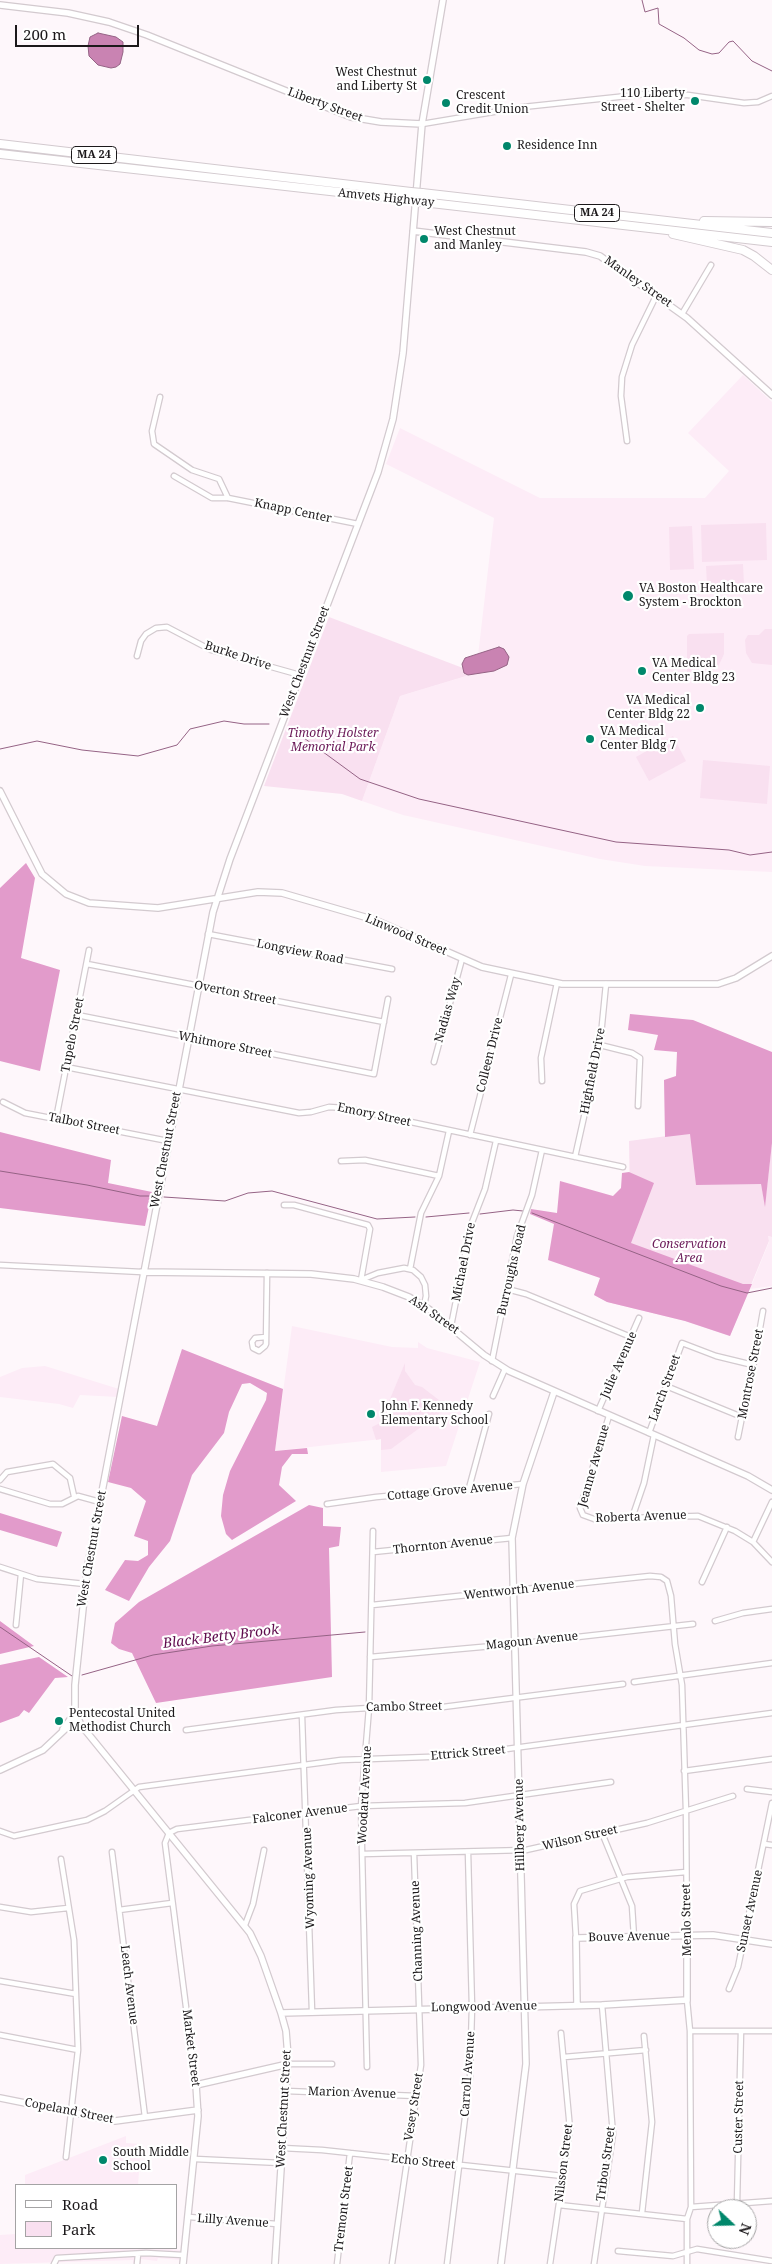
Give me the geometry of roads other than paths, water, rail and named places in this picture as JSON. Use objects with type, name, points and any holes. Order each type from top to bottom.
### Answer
[{"type":"highway","name":"Amvets Highway","points":[[0,144],[772,232]]},
{"type":"highway","name":"Amvets Highway","points":[[0,154],[772,242]]},
{"type":"highway","points":[[641,218],[772,222]]},
{"type":"highway","points":[[634,225],[737,248],[754,256],[772,270]]},
{"type":"main road","name":"West Chestnut Street","points":[[275,2264],[288,2064],[287,2038],[281,2013],[258,1948],[244,1925],[77,1718],[74,1694],[85,1584],[126,1373],[142,1272],[216,900],[384,455],[397,402],[404,352],[422,124],[442,0]]},
{"type":"main road","name":"Liberty Street","points":[[0,5],[71,13],[109,22],[352,117],[381,122],[422,124]]},
{"type":"main road","name":"Manley Street","points":[[413,231],[591,253],[603,257],[657,294],[682,314],[772,395]]},
{"type":"main road","name":"Linwood Street","points":[[0,791],[42,874],[66,894],[95,904],[158,908],[262,891],[282,893],[375,920],[482,967],[510,975],[557,983],[722,984],[740,976],[772,956]]},
{"type":"main road","name":"Ash Street","points":[[142,1272],[312,1274],[361,1280],[396,1291],[424,1306],[492,1361],[505,1369],[748,1476],[772,1490]]},
{"type":"main road","name":"Hillberg Avenue","points":[[502,2264],[526,2064],[512,1538],[523,1484],[554,1392]]},
{"type":"main road","points":[[0,1770],[38,1753],[77,1718]]},
{"type":"main road","name":"Bouve Avenue","points":[[576,1938],[713,1935],[772,1944]]},
{"type":"main road","name":"Menlo Street","points":[[687,1936],[687,2000]]},
{"type":"main road","points":[[576,1938],[577,2005]]},
{"type":"main road","name":"Longwood Avenue","points":[[281,2013],[419,2008],[602,2005],[687,2000]]},
{"type":"main road","points":[[196,2085],[288,2064]]},
{"type":"main road","name":"Market Street","points":[[182,2264],[195,2159],[198,2110],[196,2085]]},
{"type":"main road","name":"Copeland Street","points":[[0,2098],[115,2121],[198,2110]]},
{"type":"street","name":"Liberty Street","points":[[422,124],[523,107],[646,94],[688,95],[744,103],[758,102],[772,96]]},
{"type":"street","points":[[682,314],[711,265]]},
{"type":"street","points":[[627,441],[621,396],[622,377],[632,345],[657,294]]},
{"type":"street","points":[[160,397],[152,431],[154,444],[192,470],[219,479],[228,498]]},
{"type":"street","name":"Knapp Center","points":[[174,476],[210,497],[228,498],[358,524]]},
{"type":"street","name":"Burke Drive","points":[[137,656],[146,634],[156,628],[167,627],[179,631],[211,650],[300,675]]},
{"type":"street","name":"Longview Road","points":[[208,934],[392,969]]},
{"type":"street","name":"Tupelo Street","points":[[56,1119],[89,950]]},
{"type":"street","name":"Nadias Way","points":[[434,1062],[462,959]]},
{"type":"street","name":"Overton Street","points":[[86,964],[384,1022]]},
{"type":"street","name":"Colleen Drive","points":[[470,1135],[510,975]]},
{"type":"street","points":[[542,1081],[541,1058],[557,983]]},
{"type":"street","name":"Highfield Drive","points":[[576,1157],[600,1045],[606,984]]},
{"type":"street","points":[[384,1022],[388,999]]},
{"type":"street","name":"Whitmore Street","points":[[76,1015],[374,1074],[384,1022]]},
{"type":"street","points":[[600,1045],[632,1053],[640,1058],[638,1106]]},
{"type":"street","name":"Emory Street","points":[[66,1067],[303,1113],[328,1106],[339,1107],[623,1167]]},
{"type":"street","name":"Talbot Street","points":[[3,1102],[19,1111],[168,1141]]},
{"type":"street","points":[[410,1269],[421,1213],[439,1176],[449,1131]]},
{"type":"street","name":"Michael Drive","points":[[451,1326],[471,1225],[486,1189],[496,1141]]},
{"type":"street","name":"Burroughs Road","points":[[492,1361],[517,1236],[532,1195],[542,1150]]},
{"type":"street","points":[[341,1161],[365,1160],[439,1176]]},
{"type":"street","points":[[284,1205],[294,1205],[368,1225],[370,1228],[361,1280]]},
{"type":"street","name":"Ash Street","points":[[0,1265],[142,1272]]},
{"type":"street","points":[[361,1280],[378,1273],[410,1269],[419,1273],[424,1281],[426,1292],[424,1306]]},
{"type":"street","points":[[266,1337],[267,1273]]},
{"type":"street","points":[[507,1289],[526,1294],[631,1337]]},
{"type":"street","name":"Montrose Street","points":[[738,1437],[742,1417],[745,1413],[763,1311]]},
{"type":"street","name":"Julie Avenue","points":[[598,1411],[639,1318]]},
{"type":"street","name":"Larch Street","points":[[632,1518],[644,1483],[651,1434],[682,1344],[716,1356],[753,1365]]},
{"type":"street","points":[[493,1396],[505,1369]]},
{"type":"street","points":[[666,1386],[742,1417]]},
{"type":"street","points":[[469,1488],[489,1414]]},
{"type":"street","name":"Jeanne Avenue","points":[[583,1515],[580,1508],[609,1416]]},
{"type":"street","points":[[0,1480],[7,1472],[53,1464],[70,1478],[74,1496]]},
{"type":"street","name":"Cottage Grove Avenue","points":[[327,1504],[376,1497],[523,1484]]},
{"type":"street","points":[[0,1489],[50,1504],[62,1504],[74,1496],[100,1502]]},
{"type":"street","points":[[753,1542],[772,1502]]},
{"type":"street","name":"Roberta Avenue","points":[[583,1515],[594,1519],[694,1515],[726,1527],[753,1542],[772,1562]]},
{"type":"street","points":[[702,1582],[726,1527]]},
{"type":"street","name":"Woodard Avenue","points":[[367,2067],[362,1806],[369,1708],[373,1531]]},
{"type":"street","name":"Thornton Avenue","points":[[373,1552],[512,1538]]},
{"type":"street","points":[[0,1567],[37,1578],[85,1584]]},
{"type":"street","points":[[16,1625],[21,1574]]},
{"type":"street","name":"Wentworth Avenue","points":[[372,1604],[650,1576],[665,1579]]},
{"type":"street","name":"Menlo Street","points":[[665,1579],[671,1596],[681,1675],[686,1811],[687,1936]]},
{"type":"street","points":[[715,1621],[743,1613],[772,1609]]},
{"type":"street","name":"Magoun Avenue","points":[[370,1657],[674,1628],[693,1624]]},
{"type":"street","points":[[634,1682],[772,1663]]},
{"type":"street","name":"Cambo Street","points":[[186,1730],[369,1708],[442,1707],[623,1684]]},
{"type":"street","name":"Ettrick Street","points":[[134,1788],[366,1758],[455,1756],[772,1714]]},
{"type":"street","name":"Wyoming Avenue","points":[[302,1716],[307,1813],[312,2011]]},
{"type":"street","points":[[684,1771],[772,1759]]},
{"type":"street","name":"Falconer Avenue","points":[[169,1833],[176,1829],[362,1806],[458,1803],[611,1782]]},
{"type":"street","points":[[0,1831],[14,1836],[87,1820],[105,1812],[134,1788]]},
{"type":"street","points":[[748,1789],[772,1792]]},
{"type":"street","name":"Wilson Street","points":[[362,1854],[521,1851],[647,1823],[733,1796]]},
{"type":"street","name":"Sunset Avenue","points":[[730,1989],[738,1967],[772,1803]]},
{"type":"street","name":"Market Street","points":[[169,1833],[165,1843],[196,2085]]},
{"type":"street","points":[[602,1833],[632,1906],[634,1937]]},
{"type":"street","points":[[764,1844],[772,1845]]},
{"type":"street","points":[[244,1925],[253,1904],[264,1850]]},
{"type":"street","name":"Leach Avenue","points":[[112,1852],[145,2117]]},
{"type":"street","name":"Carroll Avenue","points":[[447,2264],[470,2077],[472,2007],[468,1852]]},
{"type":"street","name":"Channing Avenue","points":[[414,1853],[419,2008]]},
{"type":"street","points":[[61,1859],[74,1940],[78,2050],[66,2157]]},
{"type":"street","points":[[576,1938],[574,1904],[578,1893],[620,1878],[656,1873],[686,1872]]},
{"type":"street","points":[[120,1910],[172,1903]]},
{"type":"street","points":[[0,1907],[31,1912],[68,1908]]},
{"type":"street","points":[[0,1981],[76,1994]]},
{"type":"street","name":"Menlo Street","points":[[687,2000],[690,2031],[690,2207],[687,2219],[687,2264]]},
{"type":"street","name":"Tribou Street","points":[[594,2264],[600,2210],[613,2134],[602,2005]]},
{"type":"street","name":"Vesey Street","points":[[392,2264],[406,2160],[418,2096],[421,2065],[419,2008]]},
{"type":"street","points":[[690,2031],[772,2031]]},
{"type":"street","name":"Custer Street","points":[[737,2199],[741,2031]]},
{"type":"street","name":"Nilsson Street","points":[[550,2264],[570,2128],[561,2033]]},
{"type":"street","points":[[0,2035],[78,2050]]},
{"type":"street","points":[[642,2213],[652,2122],[644,2036]]},
{"type":"street","points":[[564,2057],[646,2050]]},
{"type":"street","points":[[288,2064],[332,2064]]},
{"type":"street","name":"Marion Avenue","points":[[286,2091],[418,2096]]},
{"type":"street","name":"Echo Street","points":[[282,2148],[350,2153],[563,2176]]},
{"type":"street","name":"Tremont Street","points":[[337,2264],[350,2153]]},
{"type":"street","points":[[195,2159],[281,2163]]},
{"type":"street","points":[[757,2202],[772,2201]]},
{"type":"street","points":[[559,2205],[687,2219]]},
{"type":"street","points":[[690,2207],[707,2206]]},
{"type":"street","name":"Lilly Avenue","points":[[188,2217],[277,2224]]},
{"type":"street","points":[[618,2251],[673,2256],[697,2249],[772,2262]]},
{"type":"street","points":[[54,2264],[57,2258],[160,2253],[184,2255]]},
{"type":"street","points":[[137,2264],[138,2254]]},
{"type":"waterway","points":[[642,0],[645,12],[658,8],[659,24],[684,38],[699,50],[712,54],[719,53],[729,42],[733,41],[752,61],[772,71]]},
{"type":"waterway","points":[[0,749],[37,741],[82,750],[138,756],[177,745],[190,729],[224,721],[244,724],[269,724]]},
{"type":"waterway","points":[[289,727],[360,779],[419,799],[616,842],[729,850],[750,855],[772,852]]},
{"type":"waterway","points":[[0,1171],[149,1196]]},
{"type":"waterway","points":[[164,1197],[225,1201],[248,1193],[272,1191],[377,1219],[415,1217]]},
{"type":"waterway","points":[[480,1214],[513,1210],[523,1211]]},
{"type":"waterway","points":[[426,1217],[469,1213]]},
{"type":"waterway","points":[[532,1213],[721,1286],[747,1293],[772,1288]]},
{"type":"waterway","name":"Black Betty Brook","points":[[0,1627],[72,1676]]},
{"type":"waterway","name":"Black Betty Brook","points":[[82,1675],[153,1655],[212,1646],[365,1632]]},
{"type":"place","name":"West Chestnut and Liberty St","points":[[427,80]]},
{"type":"place","name":"110 Liberty Street - Shelter","points":[[695,101]]},
{"type":"place","name":"Crescent Credit Union","points":[[446,103]]},
{"type":"place","name":"Residence Inn","points":[[507,146]]},
{"type":"place","name":"West Chestnut and Manley","points":[[424,239]]},
{"type":"place","name":"VA Boston Healthcare System - Brockton","points":[[628,596]]},
{"type":"place","name":"VA Medical Center Bldg 23","points":[[642,671]]},
{"type":"place","name":"VA Medical Center Bldg 22","points":[[700,708]]},
{"type":"place","name":"VA Medical Center Bldg 7","points":[[590,739]]},
{"type":"place","name":"John F. Kennedy Elementary School","points":[[371,1414]]},
{"type":"place","name":"Pentecostal United Methodist Church","points":[[59,1721]]},
{"type":"place","name":"South Middle School","points":[[103,2160]]},
{"type":"park label","name":"Timothy Holster Memorial Park","points":[[333,741]]},
{"type":"park label","name":"Conservation Area","points":[[689,1252]]}]
